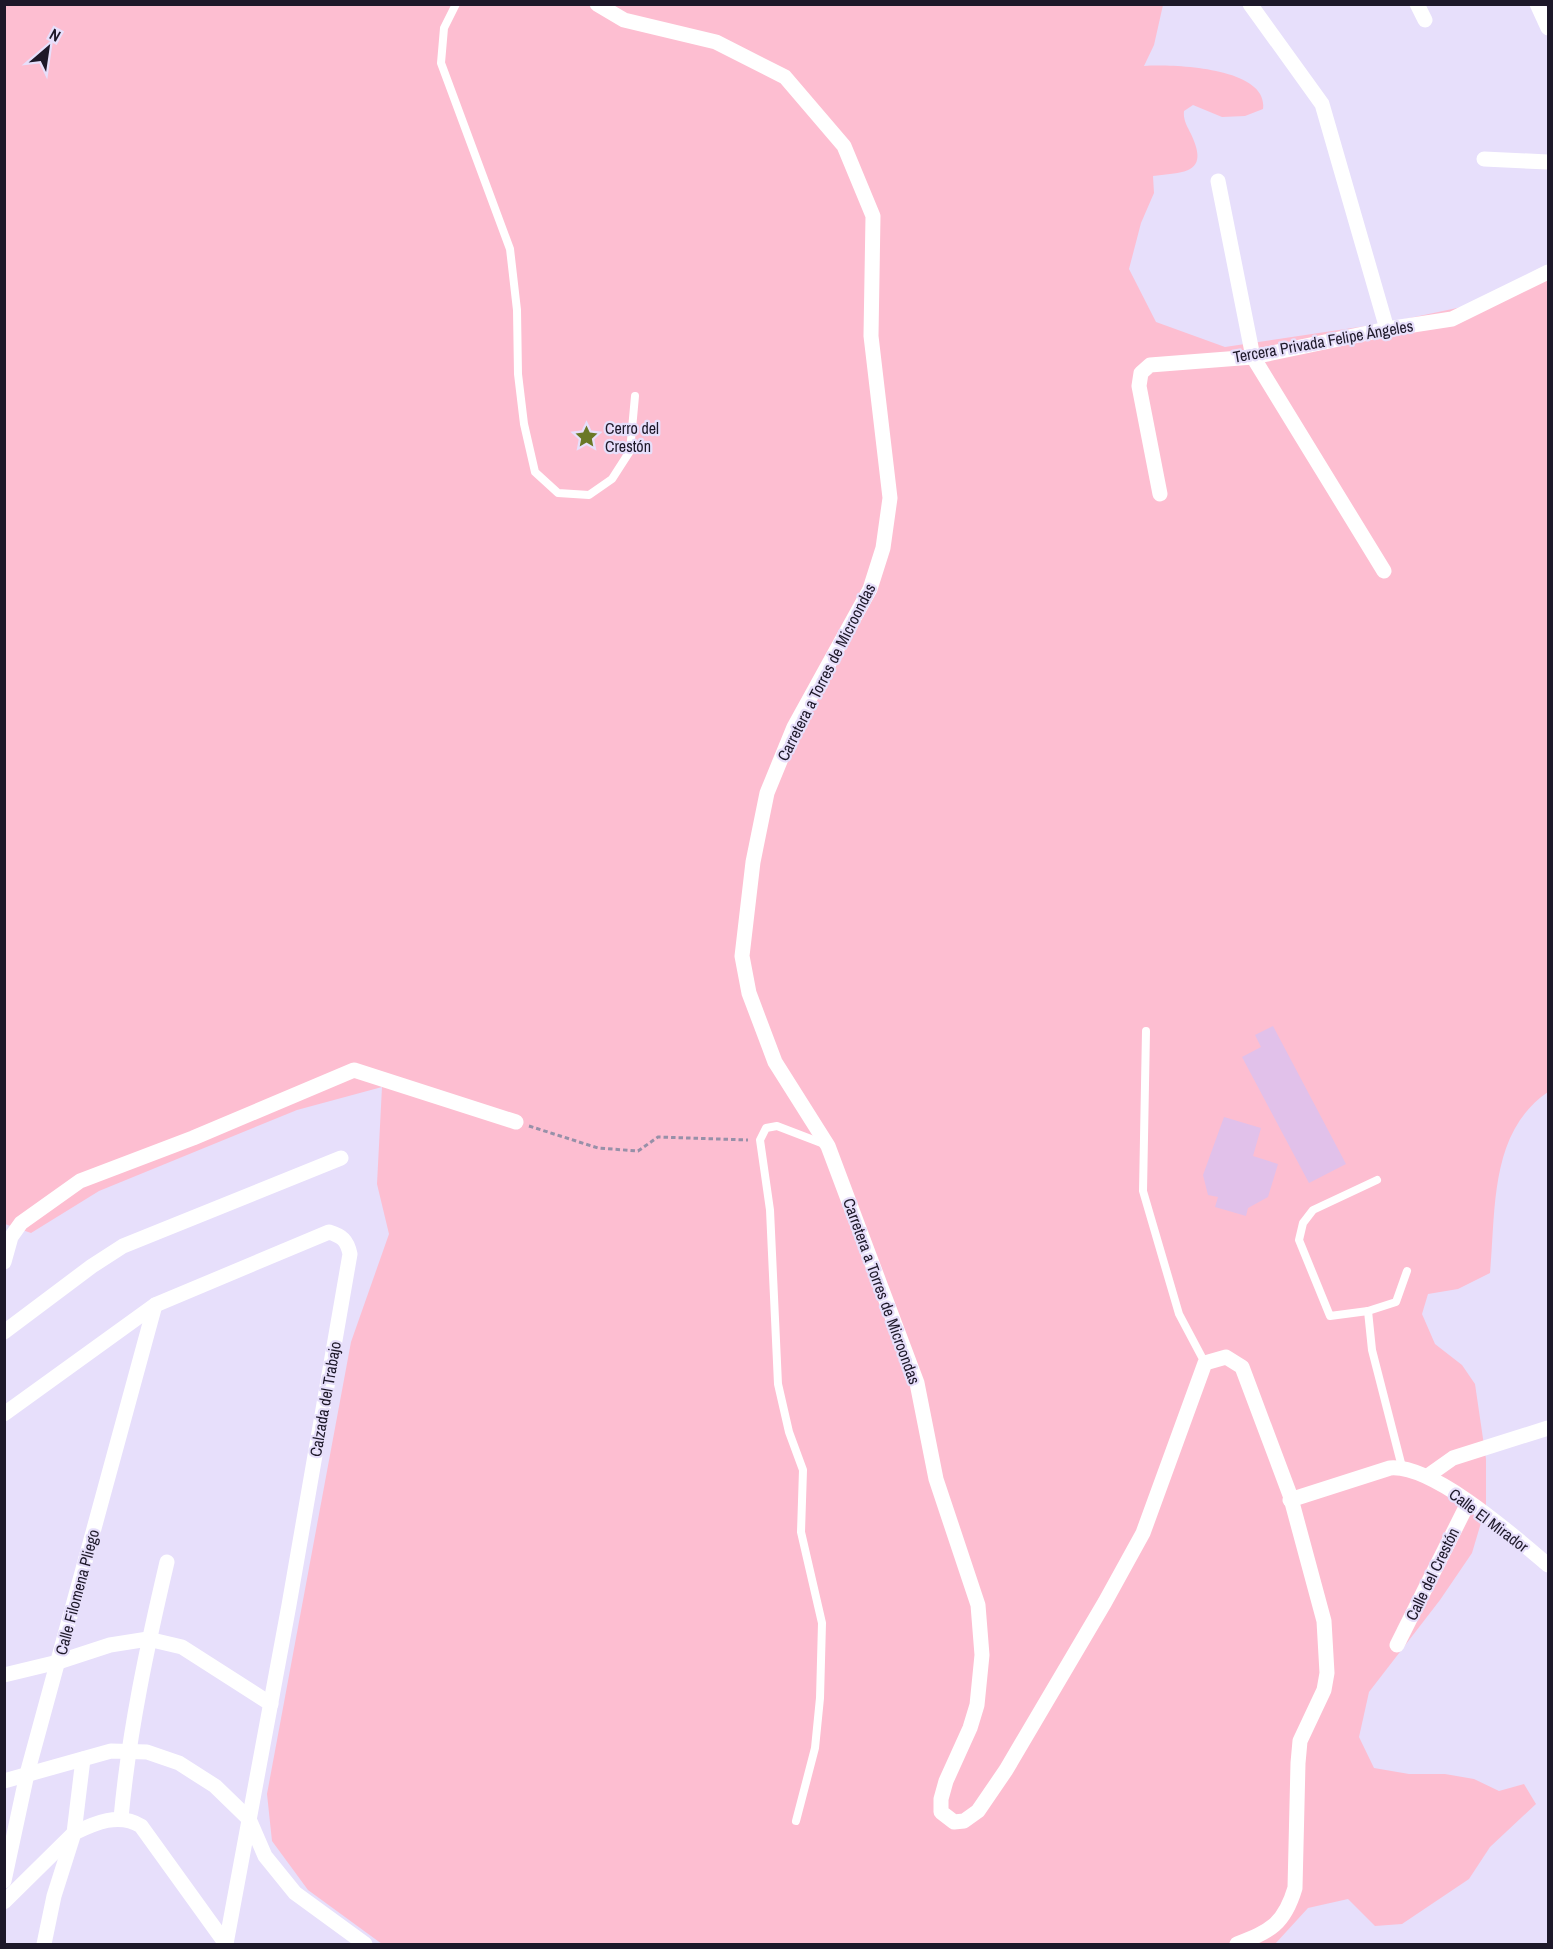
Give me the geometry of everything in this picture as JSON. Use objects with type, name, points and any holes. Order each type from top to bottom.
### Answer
[{"type":"street","name":"Carretera a Torres de Microondas","points":[[597,4],[624,20],[716,42],[785,77],[844,146],[873,216],[871,336],[890,498],[883,549],[870,589],[794,727],[767,793],[753,862],[742,956],[749,993],[775,1062],[828,1146],[917,1383],[936,1479],[978,1605],[982,1655],[977,1705],[941,1798],[941,1812],[954,1822],[964,1821],[978,1811],[1006,1770],[1143,1533],[1205,1363]]},
{"type":"street","points":[[1250,4],[1322,104],[1387,329]]},
{"type":"street","points":[[1417,4],[1425,20]]},
{"type":"street","points":[[1537,4],[1548,28]]},
{"type":"street","points":[[1484,159],[1548,162]]},
{"type":"street","points":[[1218,181],[1253,357],[1384,571]]},
{"type":"street","name":"Tercera Privada Felipe Ángeles","points":[[1160,494],[1139,386],[1141,373],[1150,365],[1253,357],[1452,318],[1548,272]]},
{"type":"street","points":[[4,1262],[8,1236],[21,1223],[80,1181],[354,1070],[516,1122]]},
{"type":"street","points":[[4,1332],[92,1266],[123,1246],[341,1158]]},
{"type":"street","name":"Calzada del Trabajo","points":[[4,1414],[155,1305],[329,1232],[340,1236],[348,1243],[350,1254],[271,1704],[226,1944]]},
{"type":"street","name":"Calle Filomena Pliego","points":[[4,1881],[27,1774],[155,1305]]},
{"type":"street","points":[[1205,1363],[1226,1358],[1242,1368],[1290,1500],[1324,1621],[1327,1673],[1324,1690],[1300,1741],[1295,1888],[1288,1911],[1270,1931],[1237,1944]]},
{"type":"street","points":[[1429,1475],[1453,1458],[1548,1428]]},
{"type":"street","points":[[1290,1500],[1390,1468],[1402,1467]]},
{"type":"street","name":"Calle El Mirador","points":[[1402,1467],[1429,1475],[1548,1565]]},
{"type":"street","name":"Calle del Crestón","points":[[1397,1645],[1468,1503]]},
{"type":"street","points":[[121,1818],[128,1751],[148,1639],[167,1562]]},
{"type":"street","points":[[4,1675],[58,1662],[110,1645],[148,1639],[182,1647],[271,1704]]},
{"type":"street","points":[[4,1781],[111,1751],[147,1752],[178,1763],[215,1786],[249,1819],[265,1856],[295,1893],[365,1944]]},
{"type":"street","points":[[44,1944],[54,1896],[74,1833],[83,1759]]},
{"type":"street","points":[[4,1902],[74,1833],[88,1826],[121,1818],[141,1826],[226,1944]]},
{"type":"lane","points":[[456,4],[444,28],[441,63],[510,249],[517,310],[519,384],[534,472],[558,494],[589,495],[612,479],[630,451],[635,396]]},
{"type":"lane","points":[[1146,1031],[1143,1191],[1179,1314],[1205,1363]]},
{"type":"lane","points":[[796,1821],[815,1748],[820,1698],[822,1623],[801,1532],[803,1470],[789,1432],[778,1384],[770,1210],[760,1140],[766,1128],[777,1126],[828,1146]]},
{"type":"lane","points":[[1377,1180],[1313,1210],[1303,1223],[1299,1240],[1330,1316],[1368,1311],[1396,1302],[1407,1271]]},
{"type":"lane","points":[[1368,1311],[1372,1350],[1402,1467]]},
{"type":"path","points":[[516,1122],[598,1148],[638,1151],[658,1137],[760,1140]]},
{"type":"shaded area","points":[[4,5],[1163,5],[1154,45],[1144,66],[1195,68],[1235,76],[1251,84],[1261,95],[1263,109],[1245,116],[1222,117],[1193,105],[1184,111],[1186,123],[1196,147],[1196,164],[1184,172],[1153,176],[1154,193],[1141,223],[1129,269],[1156,322],[1225,347],[1386,323],[1476,304],[1548,277],[1548,1092],[1529,1109],[1515,1128],[1505,1150],[1495,1199],[1490,1273],[1458,1289],[1428,1294],[1422,1314],[1435,1344],[1462,1365],[1475,1384],[1486,1459],[1486,1506],[1472,1553],[1440,1600],[1369,1692],[1359,1737],[1374,1768],[1409,1774],[1445,1774],[1474,1779],[1499,1791],[1524,1784],[1536,1804],[1490,1847],[1469,1879],[1402,1924],[1375,1926],[1348,1899],[1308,1908],[1275,1944],[382,1944],[308,1890],[272,1841],[267,1794],[351,1342],[389,1234],[377,1184],[382,1087],[297,1110],[99,1191],[31,1233],[5,1224]]},
{"type":"building","points":[[1273,1026],[1346,1164],[1309,1183],[1242,1057],[1261,1047],[1255,1035]]},
{"type":"building","points":[[1224,1117],[1261,1128],[1253,1156],[1278,1164],[1268,1197],[1248,1208],[1246,1216],[1215,1207],[1218,1197],[1208,1195],[1203,1175]]},
{"type":"place","name":"Cerro del Crestón","points":[[587,437]]}]
